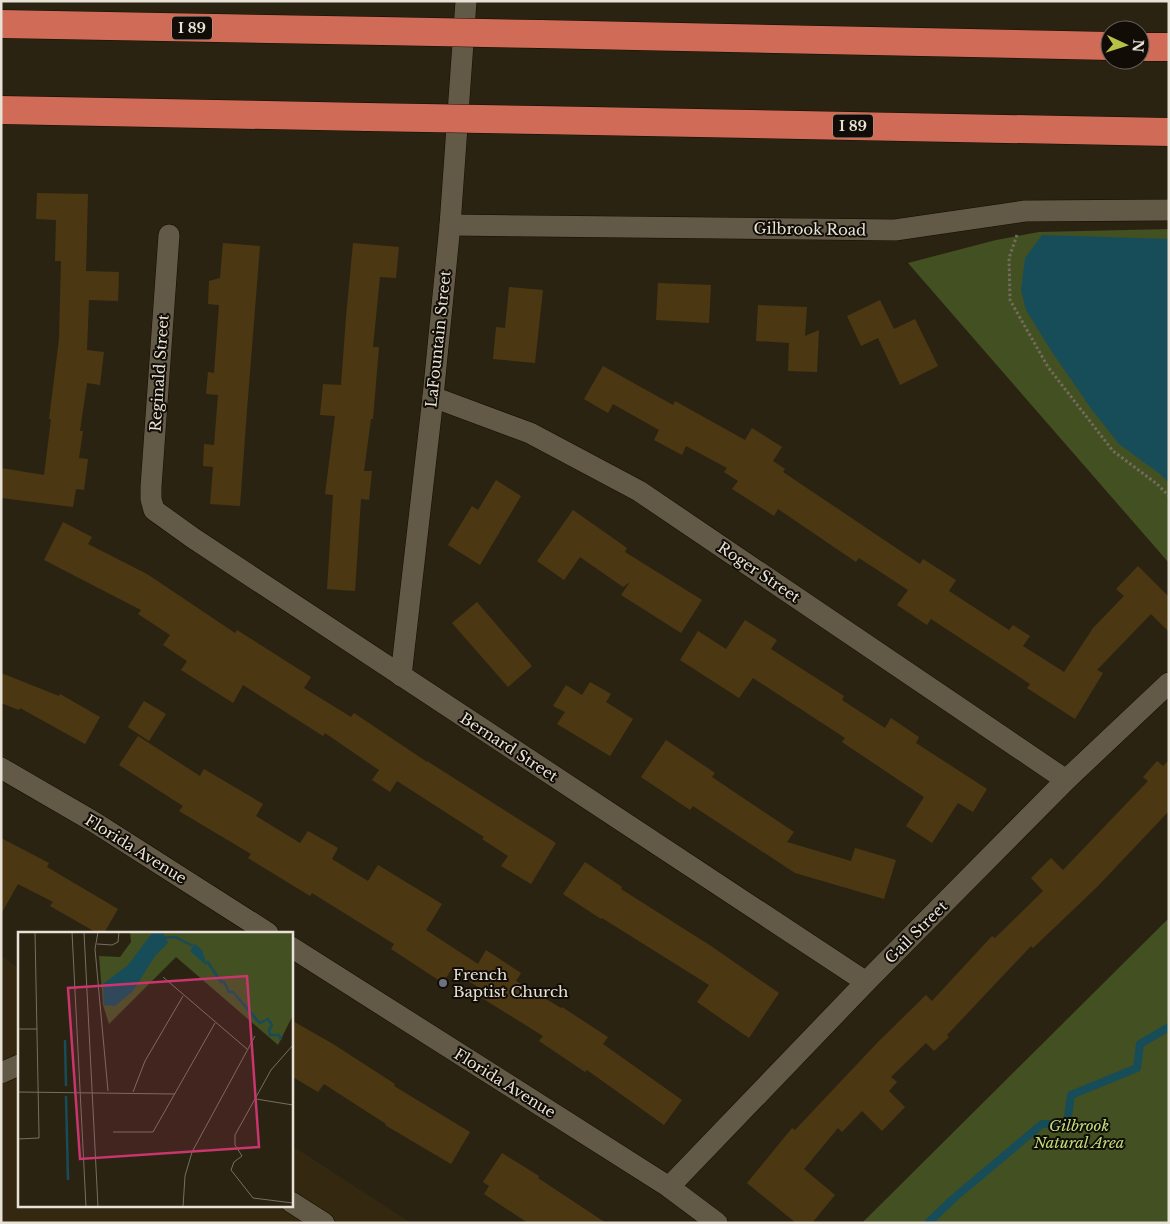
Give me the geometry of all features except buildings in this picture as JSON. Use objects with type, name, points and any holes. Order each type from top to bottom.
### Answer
[{"type":"highway","name":"I 89","points":[[1,24],[1100,46]]},
{"type":"highway","points":[[1150,46],[1169,47]]},
{"type":"highway","name":"I 89","points":[[1,110],[1169,132]]},
{"type":"street","name":"LaFountain Street","points":[[401,676],[433,397],[450,225],[466,1]]},
{"type":"street","name":"Gilbrook Road","points":[[450,225],[896,230],[1025,211],[1169,210]]},
{"type":"street","name":"Reginald Street","points":[[154,510],[151,499],[151,487],[169,236]]},
{"type":"street","name":"Roger Street","points":[[433,397],[530,433],[639,491],[1066,780]]},
{"type":"street","name":"Bernard Street","points":[[154,510],[192,538],[866,982]]},
{"type":"street","name":"Gail Street","points":[[669,1187],[866,982],[1066,780],[1169,683]]},
{"type":"street","name":"Florida Avenue","points":[[1,768],[94,822],[266,932]]},
{"type":"street","name":"Florida Avenue","points":[[292,949],[669,1187],[717,1223]]},
{"type":"street","points":[[1,1073],[18,1065]]},
{"type":"street","points":[[292,1203],[324,1223]]},
{"type":"path","points":[[1025,211],[1009,258],[1010,300],[1048,367],[1113,452],[1157,484],[1169,496]]},
{"type":"shaded area","points":[[1,956],[18,967],[18,1206],[292,1206],[292,1146],[411,1223],[1,1223]]},
{"type":"green space","points":[[1169,229],[1169,563],[908,263],[996,240],[1039,232]]},
{"type":"green space","name":"Gilbrook Natural Area","points":[[1169,918],[1169,1223],[862,1223]]},
{"type":"water","points":[[1042,235],[1169,239],[1169,483],[1160,474],[1119,444],[1092,410],[1026,310],[1021,290],[1025,258]]},
{"type":"waterway","points":[[928,1223],[954,1198],[1042,1124],[1067,1124],[1071,1095],[1137,1068],[1140,1044],[1169,1027]]},
{"type":"place","name":"French Baptist Church","points":[[443,983]]}]
